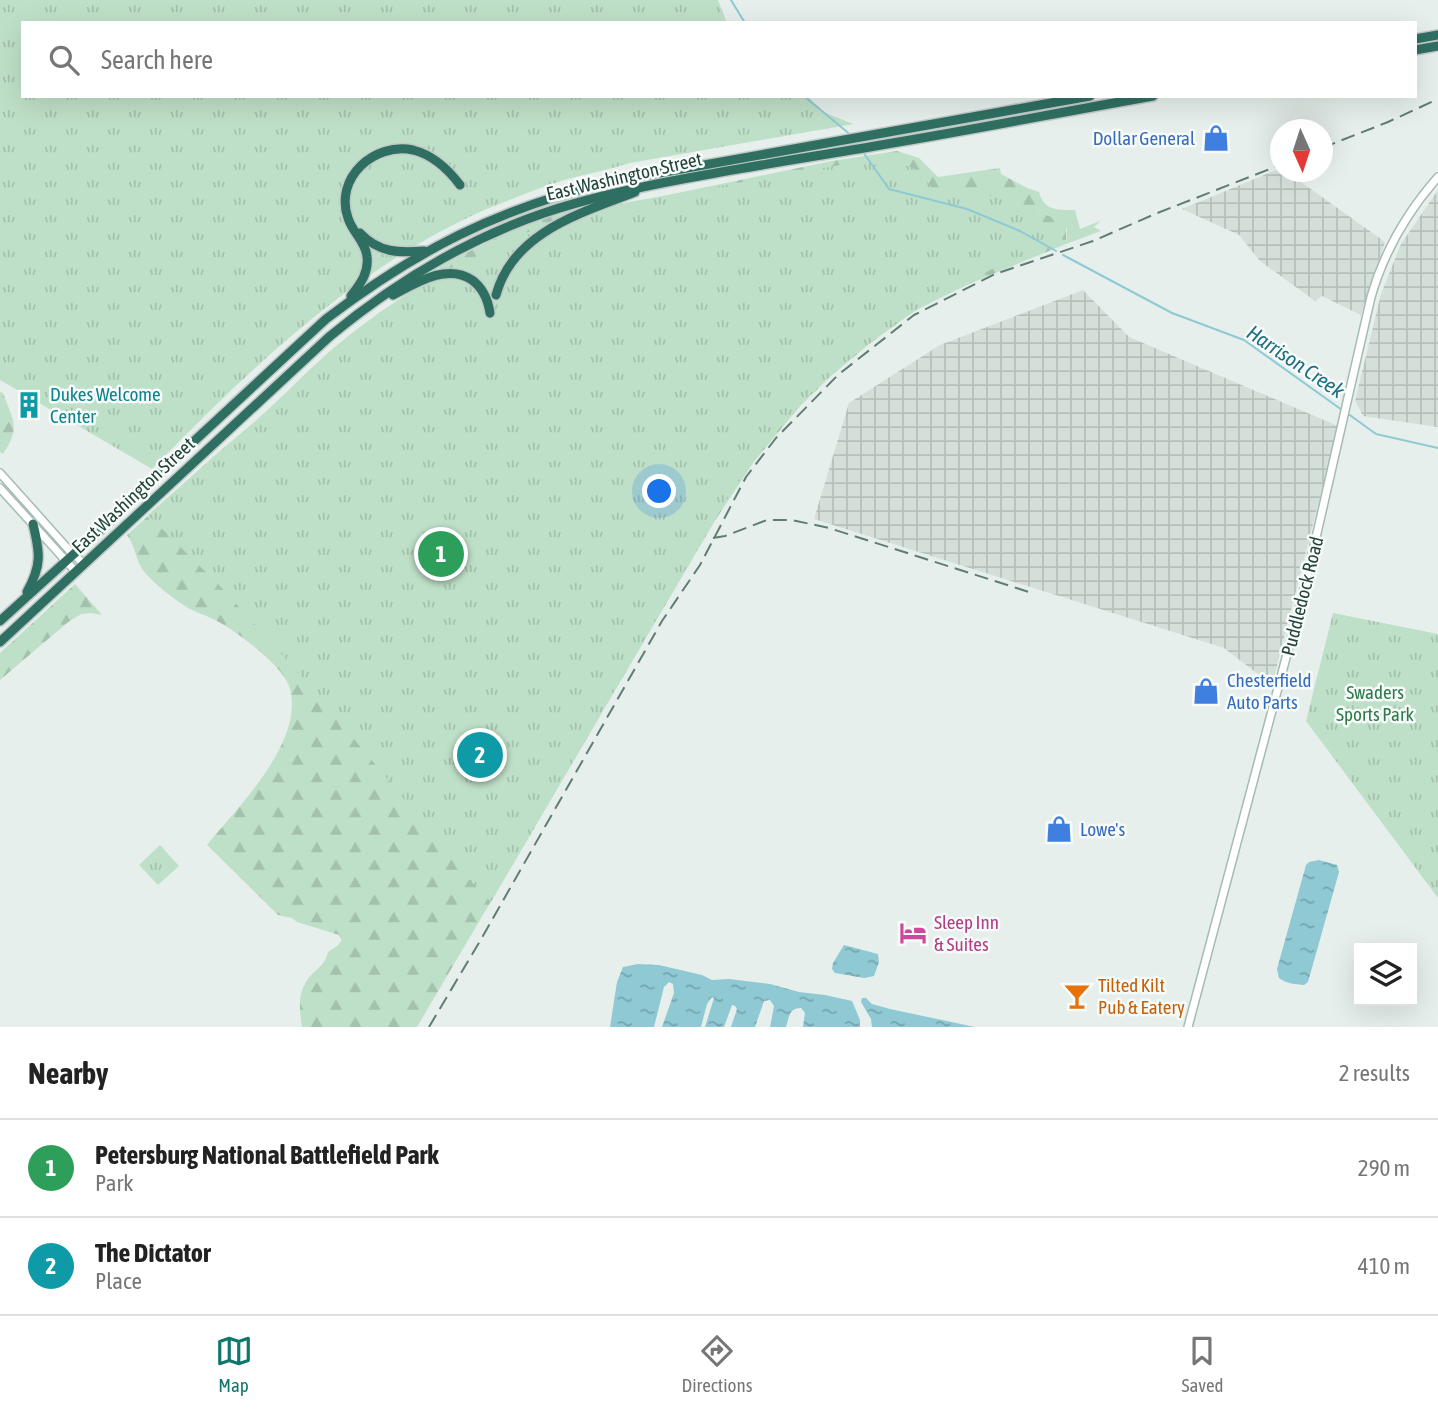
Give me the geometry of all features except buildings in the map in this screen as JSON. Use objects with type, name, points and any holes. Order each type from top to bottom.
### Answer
[{"type":"highway","points":[[1417,39],[1438,35]]},
{"type":"highway","points":[[1417,50],[1438,46]]},
{"type":"highway","name":"East Washington Street","points":[[0,621],[326,319],[386,276],[426,251],[468,230],[516,210],[609,182],[1079,98]]},
{"type":"highway","name":"East Washington Street","points":[[0,642],[309,356],[364,310],[395,287],[442,259],[508,227],[575,202],[659,183],[1142,98]]},
{"type":"highway","points":[[342,307],[360,284],[367,265],[366,250],[349,222],[345,203],[350,181],[360,166],[371,157],[386,151],[409,150],[424,154],[449,170],[458,186],[429,161],[402,153],[386,155],[370,162],[353,184],[350,211],[355,226],[363,236],[373,245],[389,251],[426,251]]},
{"type":"highway","points":[[496,295],[510,263],[541,234],[584,211],[659,183]]},
{"type":"highway","points":[[364,310],[421,281],[451,273],[464,275],[477,284],[486,298],[490,313]]},
{"type":"highway","points":[[18,604],[36,575],[39,563],[39,548],[33,524]]},
{"type":"main road","name":"Puddledock Road","points":[[1188,1027],[1299,611],[1371,297],[1381,269],[1405,221],[1438,177]]},
{"type":"main road","points":[[0,473],[70,557],[76,572]]},
{"type":"main road","points":[[0,488],[33,524],[70,557],[84,564]]},
{"type":"main road","points":[[18,508],[25,501]]},
{"type":"shaded area","points":[[1270,172],[1270,182],[1301,182],[1385,242],[1361,315],[1322,296],[1315,301],[1260,261],[1239,235],[1182,209]]},
{"type":"shaded area","points":[[1438,190],[1438,427],[1363,416],[1355,401],[1381,294],[1401,244]]},
{"type":"shaded area","points":[[1083,290],[1129,337],[1338,426],[1272,685],[1224,648],[814,519],[849,403],[940,345]]},
{"type":"green space","points":[[0,0],[718,0],[726,21],[21,21],[21,98],[810,98],[819,110],[853,124],[630,163],[572,178],[489,208],[441,231],[395,258],[309,322],[228,393],[152,469],[0,380]]},
{"type":"green space","points":[[897,151],[919,158],[938,177],[1000,168],[1001,174],[1027,188],[1035,197],[1035,206],[1040,213],[1066,222],[1066,244],[969,284],[916,310],[873,341],[799,407],[753,463],[716,519],[417,1027],[302,1027],[300,1006],[304,986],[324,962],[328,952],[342,940],[339,935],[278,915],[207,845],[251,792],[279,750],[288,728],[292,706],[289,686],[270,661],[251,644],[220,623],[185,606],[152,580],[141,566],[127,535],[335,348],[380,312],[442,272],[439,270],[440,266],[500,236],[585,204],[596,210],[832,161]]},
{"type":"green space","points":[[886,157],[917,170],[934,190],[969,198],[1012,194],[1063,240],[978,276],[899,322],[874,339],[827,379],[784,423],[722,507],[491,902],[462,872],[308,684],[224,590],[148,515],[352,333],[416,289],[483,252],[554,222],[629,202]]},
{"type":"green space","points":[[1027,188],[1039,192],[1044,203],[1052,208],[1075,210],[1080,229],[1100,221],[1094,227],[1101,231],[1066,244],[1067,228],[1040,213]]},
{"type":"green space","points":[[0,392],[3,393],[14,424],[12,437],[3,454],[0,452]]},
{"type":"green space","points":[[75,584],[102,615],[81,614],[0,680],[0,653]]},
{"type":"green space","name":"Swaders Sports Park","points":[[1333,613],[1438,634],[1438,898],[1306,721]]},
{"type":"green space","points":[[160,845],[179,866],[158,885],[139,865]]},
{"type":"water","points":[[1319,860],[1337,865],[1339,872],[1308,982],[1304,985],[1291,983],[1279,978],[1277,969],[1306,865]]},
{"type":"water","points":[[844,945],[878,954],[879,962],[874,976],[864,978],[835,973],[832,969],[833,963]]},
{"type":"water","points":[[638,964],[659,965],[712,980],[729,979],[770,984],[852,1001],[860,1027],[803,1027],[805,1013],[801,1008],[797,1008],[792,1011],[786,1027],[770,1027],[774,1006],[770,1000],[764,1001],[755,1027],[731,1027],[737,1009],[732,1005],[724,1027],[705,1027],[714,998],[712,997],[707,1004],[701,1027],[662,1027],[674,993],[673,984],[669,982],[664,987],[654,1027],[610,1027],[617,982],[623,967]]},
{"type":"water","points":[[862,998],[890,1009],[975,1027],[872,1027],[871,1019],[861,1002]]},
{"type":"waterway","name":"Harrison Creek","points":[[731,0],[744,21]]},
{"type":"waterway","name":"Harrison Creek","points":[[806,98],[852,136]]},
{"type":"waterway","name":"Harrison Creek","points":[[863,152],[889,189],[967,209],[1020,231],[1056,251]]},
{"type":"waterway","name":"Harrison Creek","points":[[1063,255],[1172,313],[1244,340],[1342,410]]},
{"type":"waterway","name":"Harrison Creek","points":[[1347,413],[1376,434],[1438,448]]},
{"type":"railway","points":[[1333,144],[1438,99]]},
{"type":"railway","points":[[429,1027],[662,621],[700,565],[746,477],[776,438],[838,375],[914,315],[995,274],[1093,241],[1270,169]]},
{"type":"railway","points":[[713,538],[767,520],[792,520],[829,528],[1029,592]]},
{"type":"place","name":"Dollar General","points":[[1216,138]]},
{"type":"place","name":"Dukes Welcome Center","points":[[29,405]]},
{"type":"place","name":"Petersburg National Battlefield Park","points":[[441,554]]},
{"type":"place","name":"Chesterfield Auto Parts","points":[[1206,691]]},
{"type":"place","name":"The Dictator","points":[[480,755]]},
{"type":"place","name":"Lowe's","points":[[1059,829]]},
{"type":"place","name":"Sleep Inn & Suites","points":[[913,933]]},
{"type":"place","name":"Tilted Kilt Pub & Eatery","points":[[1077,996]]}]
